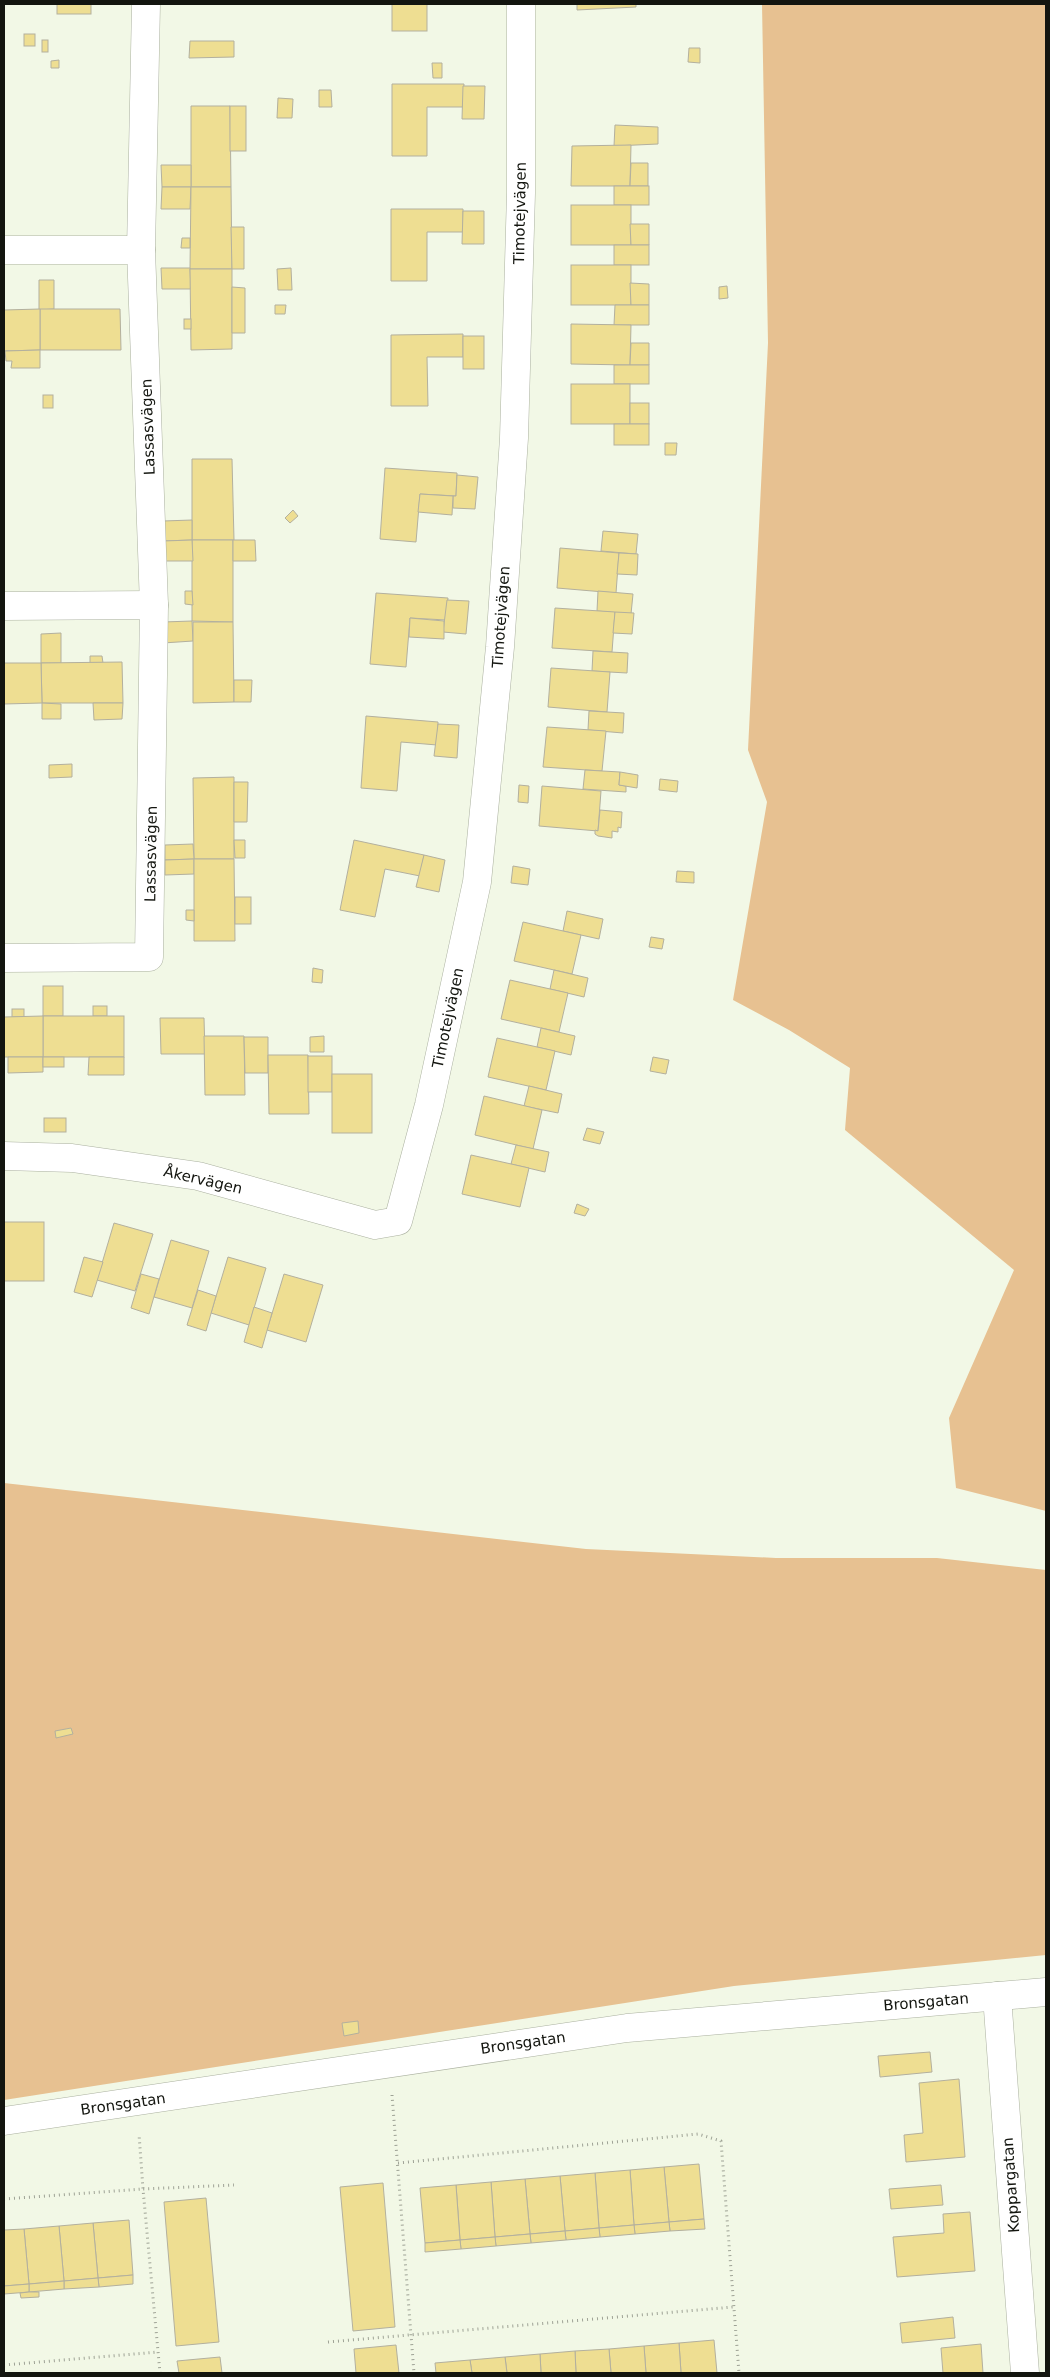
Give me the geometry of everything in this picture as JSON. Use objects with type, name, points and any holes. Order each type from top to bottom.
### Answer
[{"type":"street","name":"Lassasvägen","points":[[4,958],[149,957],[154,605],[142,250],[146,4]]},
{"type":"street","name":"Timotejvägen","points":[[398,1221],[429,1105],[477,882],[500,647],[514,438],[520,193],[521,4]]},
{"type":"street","points":[[4,250],[142,250]]},
{"type":"street","points":[[4,606],[154,605]]},
{"type":"street","name":"Åkervägen","points":[[4,1156],[72,1158],[198,1176],[375,1225],[398,1221]]},
{"type":"street","name":"Bronsgatan","points":[[4,2121],[389,2062],[627,2028],[1046,1992]]},
{"type":"street","name":"Koppargatan","points":[[997,1996],[1025,2373]]},
{"type":"path","points":[[389,2062],[414,2373]]},
{"type":"path","points":[[137,2102],[160,2373]]},
{"type":"path","points":[[398,2163],[698,2134],[721,2141],[739,2373]]},
{"type":"path","points":[[4,2199],[143,2189],[234,2185]]},
{"type":"path","points":[[328,2342],[733,2307]]},
{"type":"path","points":[[4,2365],[158,2352]]},
{"type":"shaded area","points":[[762,4],[1046,4],[1046,1511],[956,1488],[949,1418],[1014,1270],[845,1130],[850,1068],[789,1030],[733,1000],[767,802],[748,750],[768,343]]},
{"type":"shaded area","points":[[4,1483],[586,1549],[776,1558],[937,1558],[1046,1570],[1046,1955],[734,1986],[4,2100]]},
{"type":"building","points":[[57,4],[91,4],[91,14],[57,14]]},
{"type":"building","points":[[392,4],[427,4],[427,31],[392,31]]},
{"type":"building","points":[[577,4],[636,4],[636,7],[577,10]]},
{"type":"building","points":[[24,34],[35,34],[35,46],[24,46]]},
{"type":"building","points":[[42,40],[48,40],[48,52],[42,52]]},
{"type":"building","points":[[190,41],[234,41],[234,57],[189,58]]},
{"type":"building","points":[[689,48],[700,48],[700,63],[688,62]]},
{"type":"building","points":[[59,60],[59,68],[51,68],[51,61]]},
{"type":"building","points":[[432,63],[442,63],[442,78],[433,78]]},
{"type":"building","points":[[392,84],[464,84],[463,107],[427,107],[427,156],[392,156]]},
{"type":"building","points":[[463,86],[485,86],[484,119],[462,119]]},
{"type":"building","points":[[319,90],[331,90],[332,107],[319,107]]},
{"type":"building","points":[[278,98],[293,99],[292,118],[277,118]]},
{"type":"building","points":[[191,106],[230,106],[231,187],[191,187]]},
{"type":"building","points":[[230,106],[246,106],[246,151],[230,151]]},
{"type":"building","points":[[615,125],[658,127],[658,144],[614,146]]},
{"type":"building","points":[[631,145],[630,186],[571,186],[572,146]]},
{"type":"building","points":[[631,163],[648,163],[648,186],[630,186]]},
{"type":"building","points":[[161,165],[191,165],[191,187],[162,187]]},
{"type":"building","points":[[614,186],[649,186],[649,205],[614,205]]},
{"type":"building","points":[[162,187],[191,187],[190,209],[161,209]]},
{"type":"building","points":[[191,187],[231,187],[232,269],[190,269]]},
{"type":"building","points":[[571,205],[631,205],[631,245],[571,245]]},
{"type":"building","points":[[391,209],[463,209],[463,232],[427,232],[427,281],[391,281]]},
{"type":"building","points":[[463,211],[484,211],[484,244],[462,244]]},
{"type":"building","points":[[630,224],[649,224],[649,245],[631,245]]},
{"type":"building","points":[[231,227],[244,227],[244,269],[232,269]]},
{"type":"building","points":[[182,238],[190,238],[190,248],[181,248]]},
{"type":"building","points":[[614,245],[649,245],[649,265],[614,265]]},
{"type":"building","points":[[571,265],[631,265],[631,305],[571,305]]},
{"type":"building","points":[[161,268],[190,268],[191,289],[162,289]]},
{"type":"building","points":[[291,268],[292,290],[278,290],[277,269]]},
{"type":"building","points":[[190,269],[232,269],[232,349],[191,350]]},
{"type":"building","points":[[39,280],[54,280],[54,309],[39,310]]},
{"type":"building","points":[[630,283],[649,284],[649,305],[631,305]]},
{"type":"building","points":[[727,286],[728,298],[719,299],[719,287]]},
{"type":"building","points":[[232,287],[245,288],[245,333],[232,333]]},
{"type":"building","points":[[275,305],[286,305],[285,314],[275,314]]},
{"type":"building","points":[[615,305],[649,305],[649,325],[614,325]]},
{"type":"building","points":[[40,309],[120,309],[121,350],[40,350]]},
{"type":"building","points":[[40,309],[40,350],[4,351],[4,310]]},
{"type":"building","points":[[184,319],[191,319],[191,329],[184,329]]},
{"type":"building","points":[[571,324],[631,325],[630,365],[571,364]]},
{"type":"building","points":[[463,334],[463,357],[427,357],[428,406],[391,406],[391,335]]},
{"type":"building","points":[[463,336],[484,336],[484,369],[463,369]]},
{"type":"building","points":[[631,343],[649,343],[649,365],[630,365]]},
{"type":"building","points":[[40,350],[40,368],[11,368],[12,361],[6,361],[5,351]]},
{"type":"building","points":[[614,365],[649,365],[649,384],[614,384]]},
{"type":"building","points":[[571,384],[630,384],[630,424],[571,424]]},
{"type":"building","points":[[43,395],[53,395],[53,408],[43,408]]},
{"type":"building","points":[[630,403],[649,403],[649,424],[630,424]]},
{"type":"building","points":[[614,424],[649,424],[649,445],[614,445]]},
{"type":"building","points":[[665,443],[677,443],[676,455],[665,455]]},
{"type":"building","points":[[192,459],[232,459],[234,540],[192,540]]},
{"type":"building","points":[[385,468],[457,473],[456,496],[420,494],[416,542],[380,539]]},
{"type":"building","points":[[457,475],[478,477],[475,509],[453,508],[453,496],[456,496]]},
{"type":"building","points":[[420,494],[453,496],[452,515],[418,512]]},
{"type":"building","points":[[293,510],[298,516],[290,523],[285,518]]},
{"type":"building","points":[[192,520],[192,540],[163,541],[163,521]]},
{"type":"building","points":[[603,531],[638,534],[636,554],[601,551]]},
{"type":"building","points":[[192,540],[233,540],[233,622],[192,621]]},
{"type":"building","points":[[192,540],[193,561],[163,561],[163,541]]},
{"type":"building","points":[[233,540],[255,540],[256,561],[233,561]]},
{"type":"building","points":[[560,548],[619,553],[616,593],[557,588]]},
{"type":"building","points":[[619,553],[638,554],[637,575],[617,574]]},
{"type":"building","points":[[185,591],[192,591],[193,605],[185,604]]},
{"type":"building","points":[[598,591],[633,594],[631,614],[597,611]]},
{"type":"building","points":[[376,593],[448,598],[446,620],[410,618],[406,667],[370,664]]},
{"type":"building","points":[[447,600],[469,601],[466,634],[443,632]]},
{"type":"building","points":[[555,608],[615,612],[612,652],[552,648]]},
{"type":"building","points":[[615,612],[634,613],[632,634],[613,633]]},
{"type":"building","points":[[410,618],[444,621],[444,639],[409,637]]},
{"type":"building","points":[[192,621],[193,641],[163,643],[163,622]]},
{"type":"building","points":[[193,622],[233,622],[234,702],[193,703]]},
{"type":"building","points":[[61,633],[61,663],[41,663],[41,634]]},
{"type":"building","points":[[593,651],[628,653],[627,673],[592,671]]},
{"type":"building","points":[[90,656],[102,656],[103,663],[90,663]]},
{"type":"building","points":[[122,662],[123,703],[42,703],[41,663]]},
{"type":"building","points":[[4,663],[41,663],[42,703],[4,704]]},
{"type":"building","points":[[551,668],[610,672],[607,712],[548,707]]},
{"type":"building","points":[[234,680],[252,680],[251,702],[234,702]]},
{"type":"building","points":[[42,703],[61,704],[61,719],[42,719]]},
{"type":"building","points":[[93,703],[123,703],[122,719],[94,720]]},
{"type":"building","points":[[589,711],[624,713],[623,733],[588,730]]},
{"type":"building","points":[[366,716],[438,722],[437,745],[401,742],[397,791],[361,788]]},
{"type":"building","points":[[438,724],[459,725],[457,758],[434,756]]},
{"type":"building","points":[[547,727],[606,731],[602,771],[543,767]]},
{"type":"building","points":[[72,764],[72,777],[49,778],[49,765]]},
{"type":"building","points":[[585,770],[620,772],[619,785],[626,786],[626,792],[583,789]]},
{"type":"building","points":[[620,772],[638,775],[637,788],[619,785]]},
{"type":"building","points":[[234,777],[234,859],[194,859],[193,778]]},
{"type":"building","points":[[660,779],[678,781],[677,792],[659,790]]},
{"type":"building","points":[[234,782],[248,782],[247,822],[234,822]]},
{"type":"building","points":[[519,785],[529,786],[528,803],[518,802]]},
{"type":"building","points":[[542,786],[601,791],[598,831],[539,826]]},
{"type":"building","points":[[600,810],[622,812],[621,828],[618,827],[618,832],[612,831],[612,838],[595,834],[595,830],[598,831]]},
{"type":"building","points":[[234,840],[245,840],[245,858],[235,858]]},
{"type":"building","points":[[354,840],[424,855],[420,876],[385,869],[375,917],[340,910]]},
{"type":"building","points":[[193,844],[194,859],[165,860],[165,845]]},
{"type":"building","points":[[424,855],[445,860],[439,892],[416,887]]},
{"type":"building","points":[[194,859],[194,874],[165,875],[165,860]]},
{"type":"building","points":[[194,859],[234,859],[235,941],[194,941]]},
{"type":"building","points":[[513,866],[530,869],[528,885],[511,883]]},
{"type":"building","points":[[677,871],[694,872],[694,883],[676,882]]},
{"type":"building","points":[[235,897],[251,897],[251,924],[235,924]]},
{"type":"building","points":[[186,910],[194,910],[194,921],[186,920]]},
{"type":"building","points":[[567,911],[603,919],[599,939],[563,931]]},
{"type":"building","points":[[523,922],[581,935],[572,974],[514,961]]},
{"type":"building","points":[[651,937],[664,939],[662,949],[649,947]]},
{"type":"building","points":[[313,968],[323,970],[322,983],[312,982]]},
{"type":"building","points":[[554,970],[588,978],[584,997],[550,989]]},
{"type":"building","points":[[510,980],[568,993],[559,1032],[501,1019]]},
{"type":"building","points":[[43,986],[63,986],[63,1016],[43,1016]]},
{"type":"building","points":[[93,1006],[107,1006],[107,1016],[93,1016]]},
{"type":"building","points":[[12,1009],[24,1009],[24,1017],[12,1017]]},
{"type":"building","points":[[43,1016],[124,1016],[124,1057],[43,1057]]},
{"type":"building","points":[[43,1016],[43,1057],[4,1057],[4,1017]]},
{"type":"building","points":[[160,1018],[204,1018],[205,1054],[161,1054]]},
{"type":"building","points":[[541,1028],[575,1036],[571,1055],[537,1047]]},
{"type":"building","points":[[204,1036],[244,1036],[245,1095],[205,1095]]},
{"type":"building","points":[[324,1036],[324,1052],[310,1052],[310,1037]]},
{"type":"building","points":[[244,1037],[268,1037],[268,1073],[245,1073]]},
{"type":"building","points":[[497,1038],[555,1051],[546,1090],[488,1077]]},
{"type":"building","points":[[268,1055],[308,1055],[309,1114],[269,1114]]},
{"type":"building","points":[[308,1056],[332,1056],[332,1092],[308,1092]]},
{"type":"building","points":[[8,1057],[43,1057],[43,1072],[8,1073]]},
{"type":"building","points":[[43,1057],[64,1057],[64,1067],[43,1067]]},
{"type":"building","points":[[89,1057],[124,1057],[124,1075],[88,1075]]},
{"type":"building","points":[[653,1057],[669,1060],[666,1074],[650,1071]]},
{"type":"building","points":[[332,1074],[372,1074],[372,1133],[332,1133]]},
{"type":"building","points":[[529,1086],[562,1094],[558,1113],[524,1106]]},
{"type":"building","points":[[484,1096],[542,1110],[533,1149],[475,1135]]},
{"type":"building","points":[[44,1118],[66,1118],[66,1132],[44,1132]]},
{"type":"building","points":[[587,1128],[604,1132],[600,1144],[583,1140]]},
{"type":"building","points":[[516,1145],[549,1152],[545,1172],[511,1164]]},
{"type":"building","points":[[471,1155],[529,1168],[520,1207],[462,1194]]},
{"type":"building","points":[[577,1204],[589,1209],[585,1216],[574,1213]]},
{"type":"building","points":[[4,1222],[44,1222],[44,1281],[4,1281]]},
{"type":"building","points":[[114,1223],[153,1234],[135,1291],[97,1280]]},
{"type":"building","points":[[171,1240],[209,1251],[192,1308],[154,1297]]},
{"type":"building","points":[[84,1257],[103,1262],[92,1297],[74,1292]]},
{"type":"building","points":[[228,1257],[266,1268],[249,1325],[211,1313]]},
{"type":"building","points":[[141,1274],[159,1279],[149,1314],[131,1308]]},
{"type":"building","points":[[284,1274],[323,1285],[306,1342],[267,1330]]},
{"type":"building","points":[[198,1290],[216,1296],[206,1331],[187,1325]]},
{"type":"building","points":[[254,1307],[272,1313],[262,1348],[244,1342]]},
{"type":"building","points":[[71,1728],[73,1734],[56,1738],[55,1731]]},
{"type":"building","points":[[358,2021],[359,2033],[344,2036],[342,2023]]},
{"type":"building","points":[[930,2052],[932,2072],[880,2077],[878,2056]]},
{"type":"building","points":[[959,2079],[965,2157],[906,2162],[904,2135],[923,2133],[919,2083]]},
{"type":"building","points":[[699,2164],[704,2219],[669,2222],[664,2167]]},
{"type":"building","points":[[664,2167],[669,2222],[634,2225],[630,2170]]},
{"type":"building","points":[[630,2170],[634,2225],[599,2228],[595,2173]]},
{"type":"building","points":[[595,2173],[599,2228],[565,2231],[560,2176]]},
{"type":"building","points":[[560,2176],[565,2231],[530,2234],[525,2179]]},
{"type":"building","points":[[525,2179],[530,2234],[495,2237],[491,2182]]},
{"type":"building","points":[[491,2182],[495,2237],[460,2240],[456,2185]]},
{"type":"building","points":[[383,2183],[395,2327],[353,2331],[340,2187]]},
{"type":"building","points":[[456,2185],[460,2240],[425,2243],[420,2188]]},
{"type":"building","points":[[941,2185],[943,2205],[891,2209],[889,2189]]},
{"type":"building","points":[[206,2198],[219,2342],[176,2346],[164,2202]]},
{"type":"building","points":[[970,2212],[975,2271],[897,2277],[893,2237],[944,2233],[943,2214]]},
{"type":"building","points":[[704,2219],[705,2229],[670,2231],[669,2222]]},
{"type":"building","points":[[129,2220],[133,2275],[98,2278],[93,2223]]},
{"type":"building","points":[[669,2222],[670,2231],[635,2234],[634,2225]]},
{"type":"building","points":[[93,2223],[98,2278],[64,2281],[59,2226]]},
{"type":"building","points":[[634,2225],[635,2234],[600,2237],[599,2228]]},
{"type":"building","points":[[59,2226],[64,2281],[29,2284],[24,2229]]},
{"type":"building","points":[[599,2228],[600,2237],[566,2240],[565,2231]]},
{"type":"building","points":[[24,2229],[29,2284],[4,2286],[4,2230]]},
{"type":"building","points":[[565,2231],[566,2240],[531,2243],[530,2234]]},
{"type":"building","points":[[530,2234],[531,2243],[496,2246],[495,2237]]},
{"type":"building","points":[[495,2237],[496,2246],[461,2249],[460,2240]]},
{"type":"building","points":[[460,2240],[461,2249],[425,2252],[425,2243]]},
{"type":"building","points":[[133,2275],[133,2284],[99,2287],[98,2278]]},
{"type":"building","points":[[98,2278],[99,2287],[64,2289],[64,2281]]},
{"type":"building","points":[[64,2281],[64,2289],[29,2292],[29,2284]]},
{"type":"building","points":[[29,2284],[29,2292],[4,2294],[4,2286]]},
{"type":"building","points":[[39,2292],[39,2297],[21,2298],[20,2293]]},
{"type":"building","points":[[953,2317],[955,2338],[902,2343],[900,2323]]},
{"type":"building","points":[[714,2340],[717,2373],[681,2373],[679,2343]]},
{"type":"building","points":[[679,2343],[681,2373],[646,2373],[644,2346]]},
{"type":"building","points":[[981,2344],[983,2373],[943,2373],[941,2348]]},
{"type":"building","points":[[396,2345],[399,2373],[356,2373],[354,2349]]},
{"type":"building","points":[[644,2346],[646,2373],[611,2373],[609,2349]]},
{"type":"building","points":[[609,2349],[611,2373],[576,2373],[575,2351]]},
{"type":"building","points":[[575,2351],[576,2373],[541,2373],[540,2354]]},
{"type":"building","points":[[540,2354],[541,2373],[507,2373],[505,2357]]},
{"type":"building","points":[[220,2357],[222,2373],[179,2373],[177,2361]]},
{"type":"building","points":[[505,2357],[507,2373],[472,2373],[470,2360]]},
{"type":"building","points":[[470,2360],[472,2373],[436,2373],[435,2363]]}]
